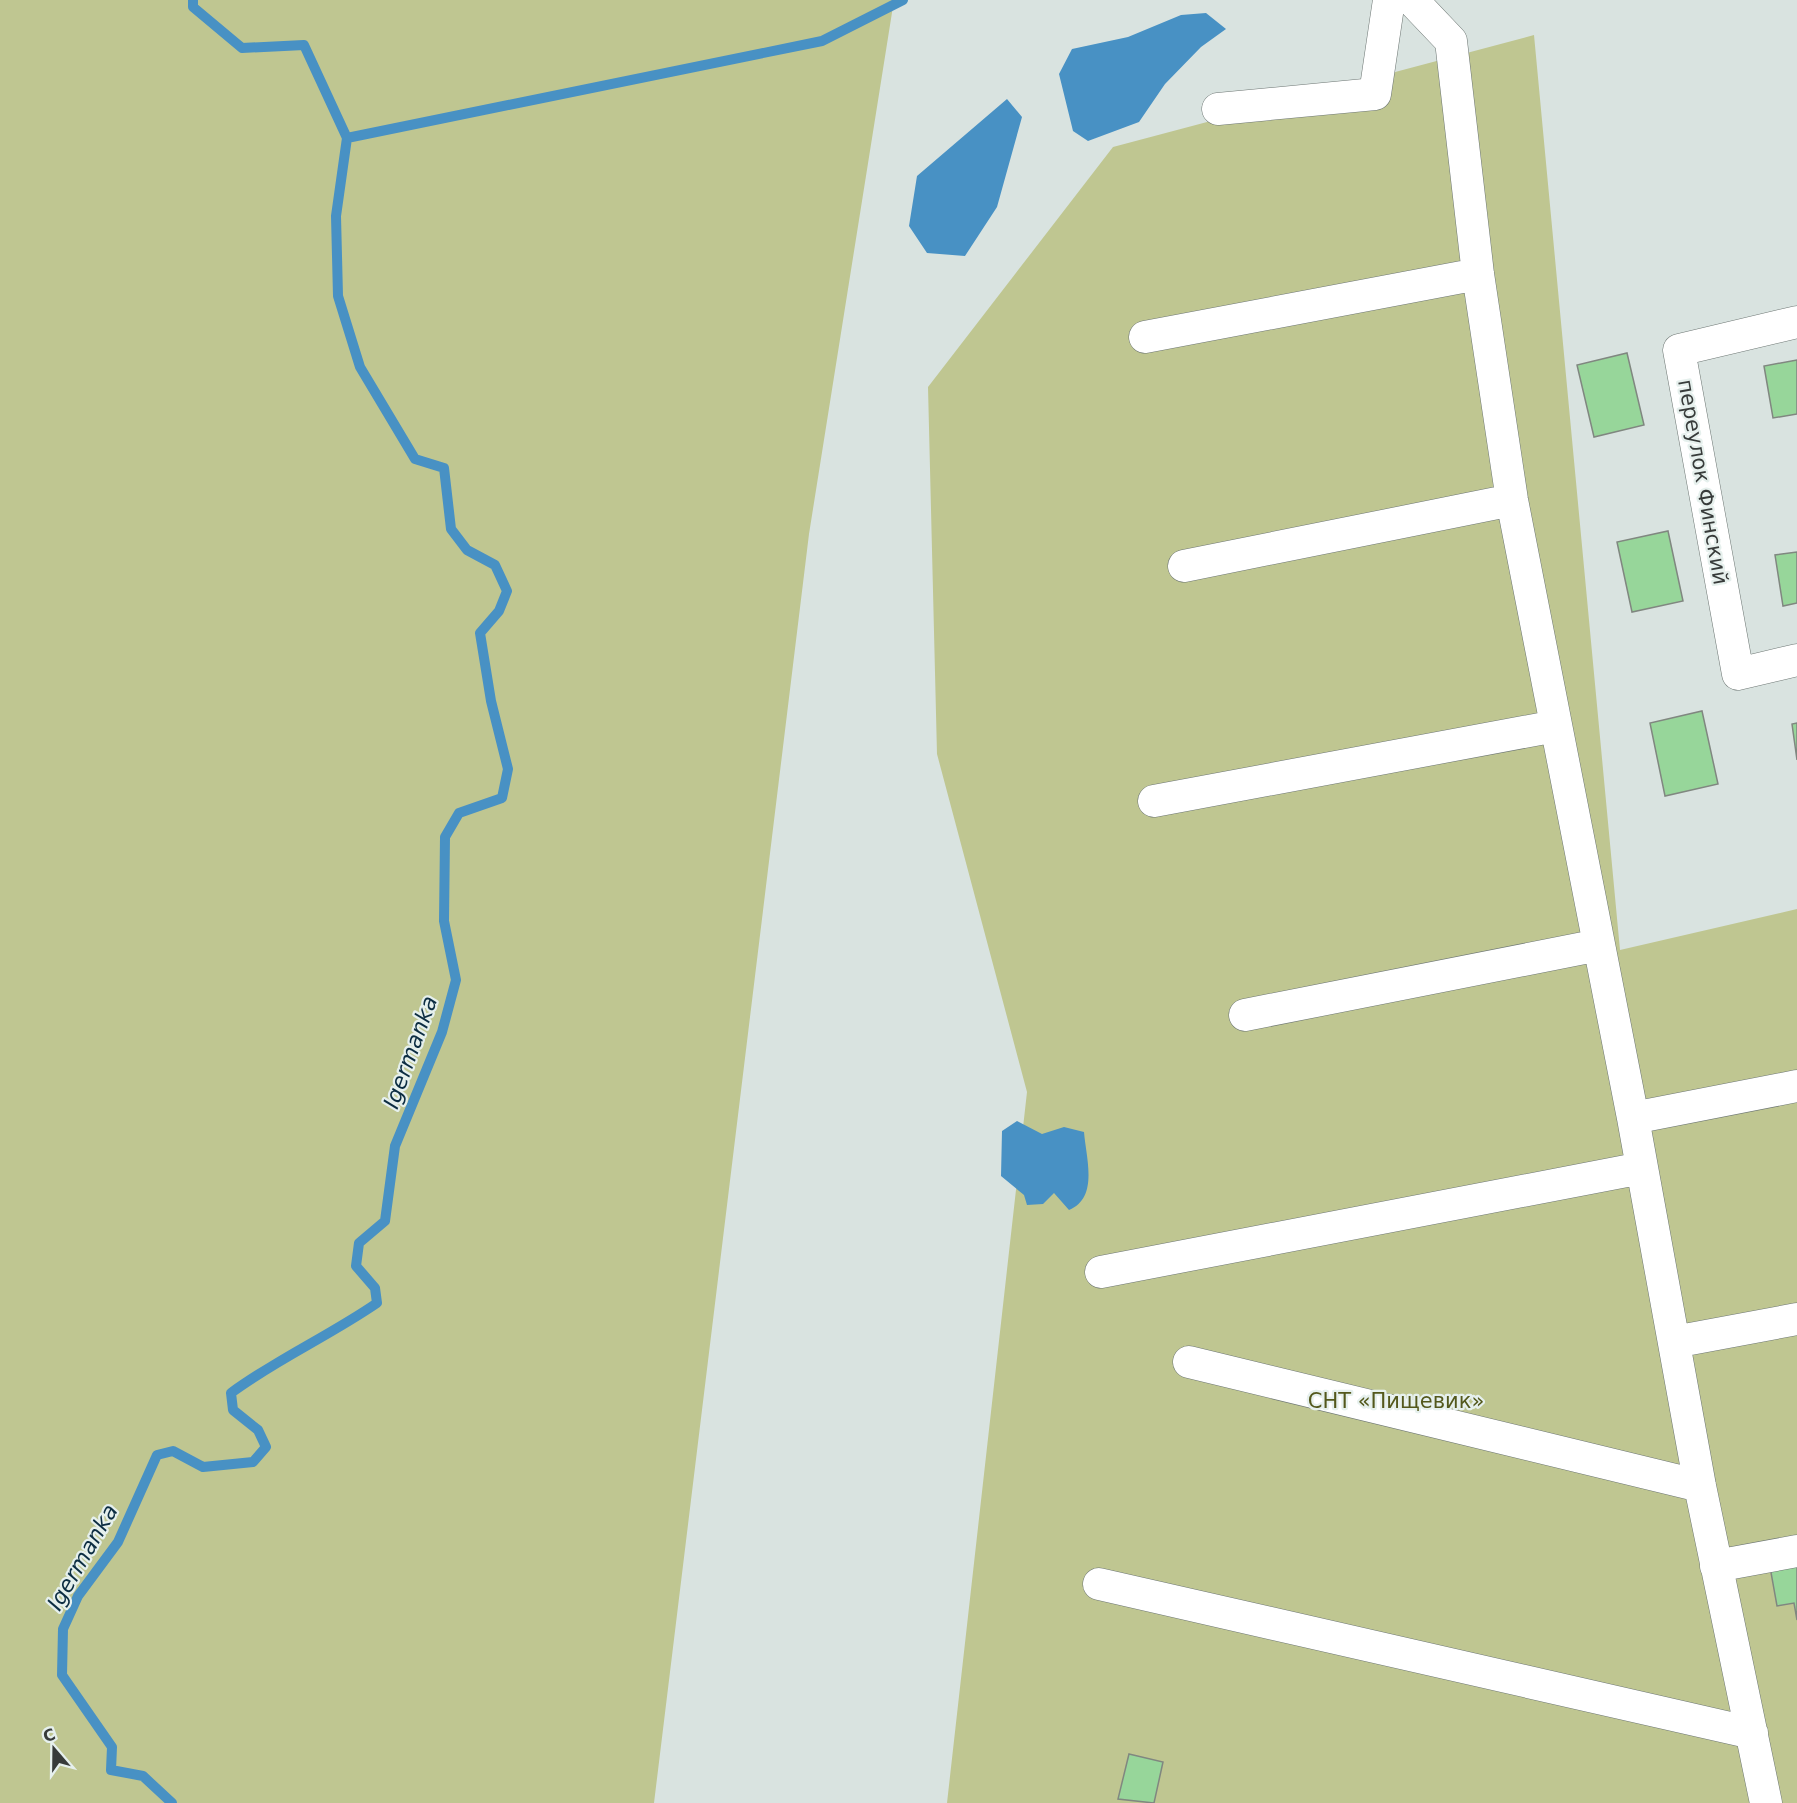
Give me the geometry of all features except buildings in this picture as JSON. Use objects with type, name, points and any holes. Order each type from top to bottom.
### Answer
[{"type":"street","points":[[1218,109],[1375,94],[1389,0]]},
{"type":"street","points":[[1412,0],[1451,41],[1478,274],[1512,500],[1633,1118],[1700,1486],[1766,1803]]},
{"type":"street","points":[[1145,337],[1478,274]]},
{"type":"street","name":"переулок Финский","points":[[1797,322],[1679,350],[1738,674],[1797,660]]},
{"type":"street","points":[[1184,566],[1512,500]]},
{"type":"street","points":[[1154,801],[1556,726]]},
{"type":"street","points":[[1245,1015],[1599,945]]},
{"type":"street","points":[[1633,1118],[1797,1086]]},
{"type":"street","points":[[1101,1272],[1642,1168]]},
{"type":"street","points":[[1674,1342],[1797,1319]]},
{"type":"street","points":[[1188,1362],[1700,1486]]},
{"type":"street","points":[[1716,1566],[1797,1551]]},
{"type":"street","points":[[1099,1584],[1752,1733]]},
{"type":"green space","points":[[0,0],[894,0],[809,534],[654,1803],[0,1803]]},
{"type":"green space","name":"СНТ «Пищевик»","points":[[1534,35],[1620,950],[1797,909],[1797,1803],[947,1803],[1027,1092],[937,754],[928,387],[1113,147]]},
{"type":"water","points":[[1206,13],[1226,29],[1201,47],[1165,84],[1139,122],[1088,141],[1073,131],[1059,74],[1072,49],[1128,37],[1181,15]]},
{"type":"water","points":[[1007,99],[1022,117],[997,207],[965,256],[927,253],[909,226],[917,176]]},
{"type":"water","points":[[1017,1121],[1042,1134],[1064,1127],[1084,1132],[1088,1165],[1087,1187],[1078,1204],[1069,1210],[1054,1193],[1043,1204],[1027,1205],[1024,1195],[1001,1176],[1002,1131]]},
{"type":"waterway","name":"Igermanka","points":[[172,1803],[143,1776],[111,1770],[112,1747],[62,1675],[63,1629],[78,1596],[118,1542],[157,1455],[173,1451],[203,1467],[253,1462],[266,1447],[258,1430],[233,1410],[231,1393],[266,1369],[377,1303],[375,1288],[356,1266],[359,1243],[385,1221],[395,1146],[442,1032],[456,980],[444,921],[445,837],[459,813],[502,798],[508,769],[491,701],[480,633],[499,611],[507,591],[495,565],[467,550],[451,529],[444,468],[415,459],[360,367],[338,296],[336,216],[347,138],[304,45],[242,48],[193,7],[193,0]]},
{"type":"waterway","points":[[347,138],[822,41],[903,0]]}]
